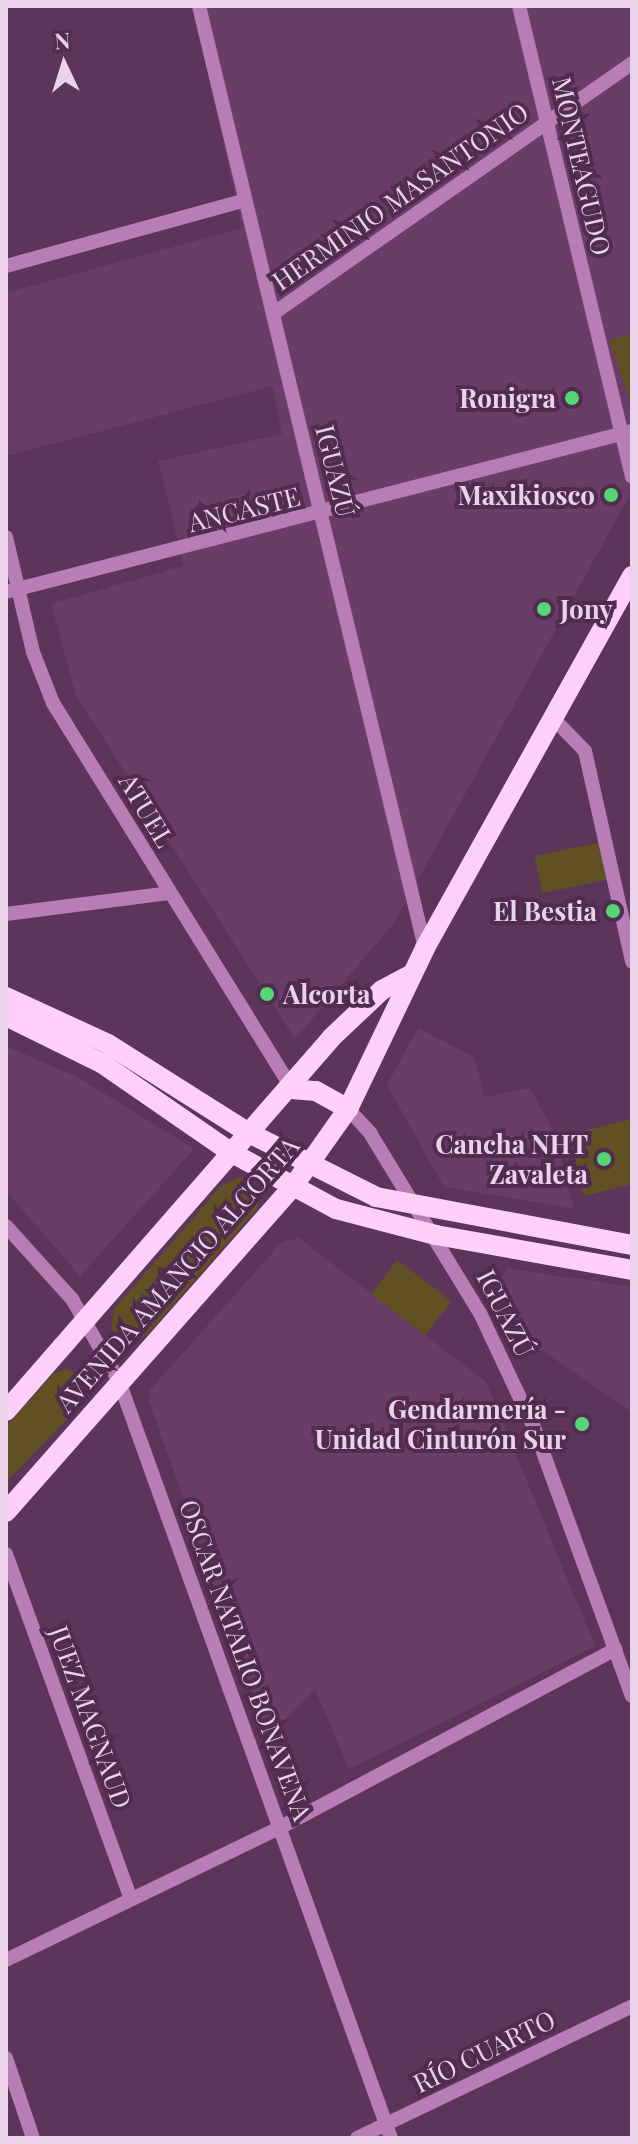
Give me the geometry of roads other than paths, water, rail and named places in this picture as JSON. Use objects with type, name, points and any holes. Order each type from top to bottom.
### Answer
[{"type":"main road","name":"AVENIDA AMANCIO ALCORTA","points":[[6,1512],[292,1188],[348,1109],[425,948],[632,576]]},
{"type":"main road","name":"AVENIDA AMANCIO ALCORTA","points":[[6,1411],[88,1322],[249,1133],[292,1089],[331,1038],[382,990],[412,974]]},
{"type":"main road","points":[[6,997],[108,1044],[249,1133],[309,1166],[412,1209],[632,1245]]},
{"type":"main road","points":[[6,1016],[103,1064],[232,1153],[292,1188],[363,1218],[436,1235],[632,1270]]},
{"type":"main road","points":[[292,1089],[316,1091],[348,1109]]},
{"type":"street","name":"IGUAZÚ","points":[[199,6],[425,948]]},
{"type":"street","name":"MONTEAGUDO","points":[[519,6],[627,432],[632,477]]},
{"type":"street","name":"HERMINIO MASANTONIO","points":[[274,313],[632,63]]},
{"type":"street","points":[[6,266],[245,200]]},
{"type":"street","name":"ANCASTE","points":[[12,590],[322,515],[627,432]]},
{"type":"street","name":"ATUEL","points":[[6,537],[12,590],[53,703],[292,1089]]},
{"type":"street","points":[[552,717],[585,751],[632,962]]},
{"type":"street","points":[[6,914],[169,893]]},
{"type":"street","name":"IGUAZÚ","points":[[348,1109],[370,1133],[412,1209],[436,1235],[535,1430],[632,1696]]},
{"type":"street","name":"OSCAR NATALIO BONAVENA","points":[[6,1226],[88,1322],[119,1381],[388,2131]]},
{"type":"street","name":"JUEZ MAGNAUD","points":[[6,1554],[130,1896]]},
{"type":"street","points":[[6,1960],[130,1896],[281,1827],[616,1649]]},
{"type":"street","name":"RÍO CUARTO","points":[[357,2138],[388,2131],[632,2006]]},
{"type":"street","points":[[6,2058],[33,2138]]},
{"type":"place","name":"Ronigra","points":[[572,398]]},
{"type":"place","name":"Maxikiosco","points":[[611,495]]},
{"type":"place","name":"Jony","points":[[544,609]]},
{"type":"place","name":"El Bestia","points":[[613,911]]},
{"type":"place","name":"Alcorta","points":[[267,994]]},
{"type":"place","name":"Cancha NHT Zavaleta","points":[[604,1159]]},
{"type":"place","name":"Gendarmería - Unidad Cinturón Sur","points":[[582,1424]]}]
